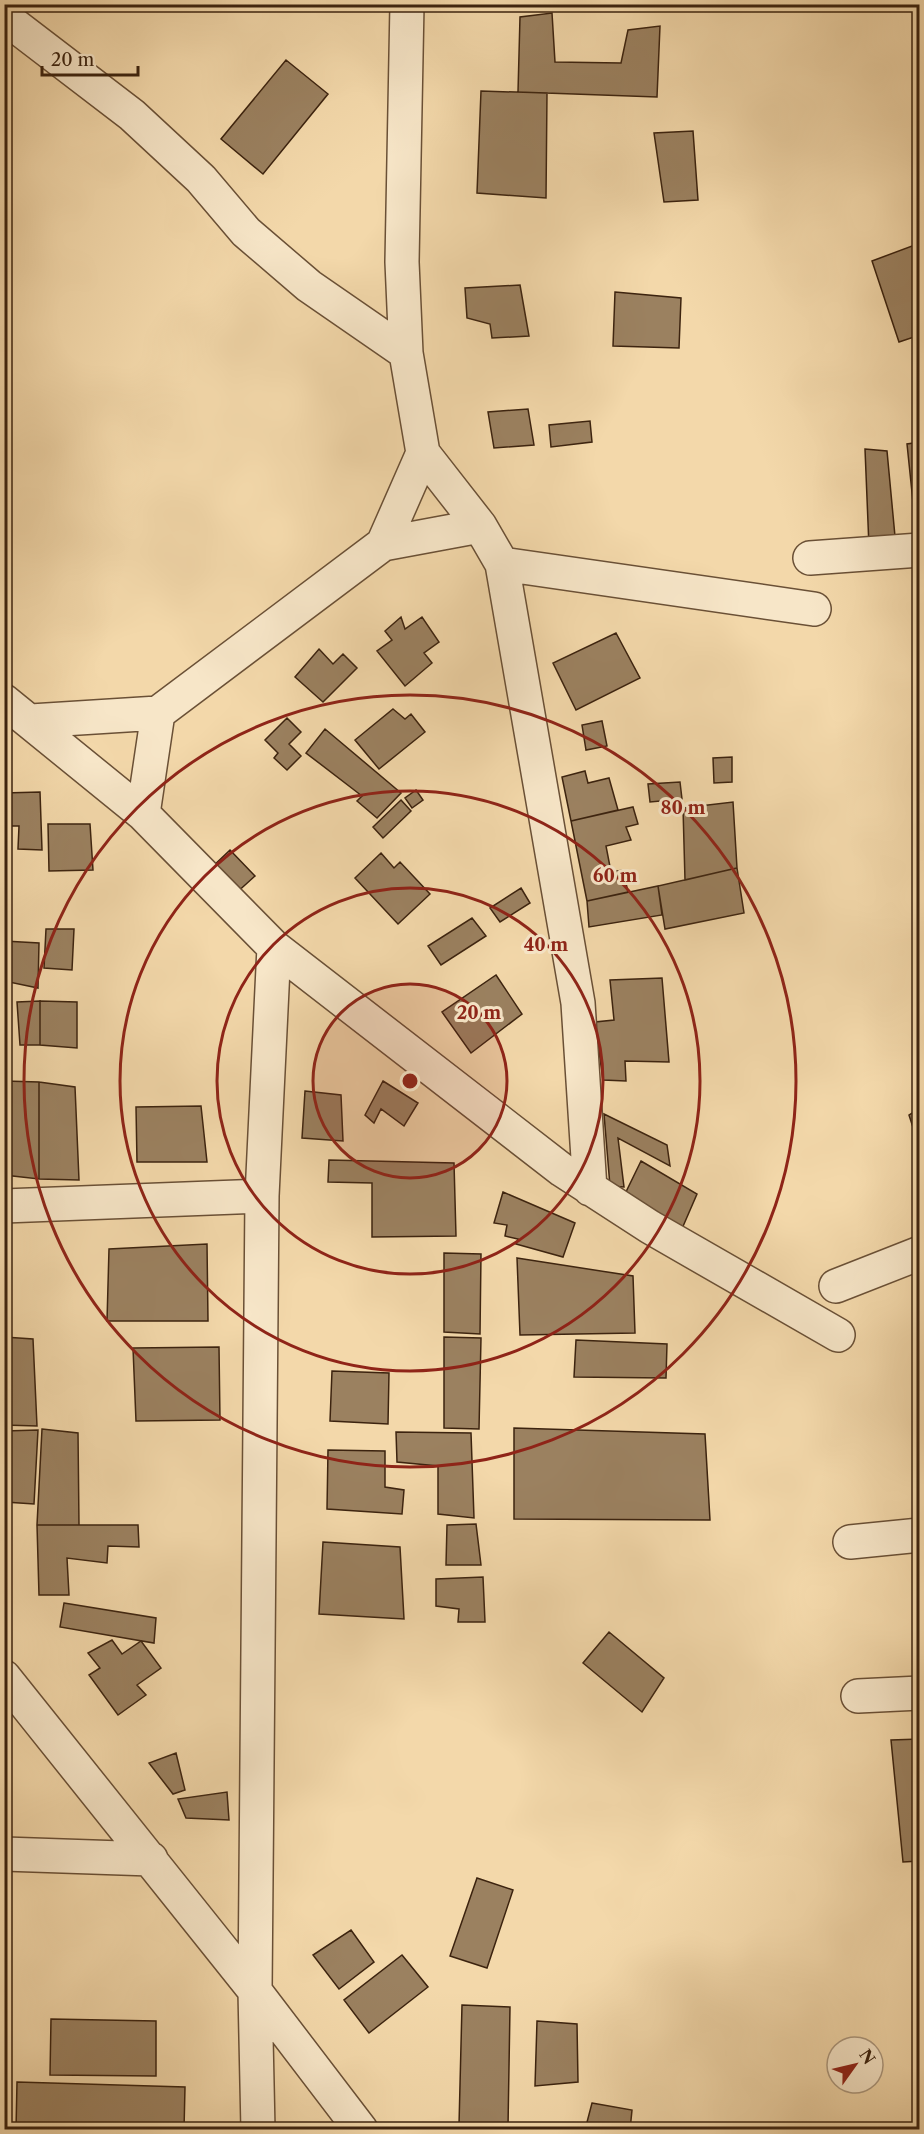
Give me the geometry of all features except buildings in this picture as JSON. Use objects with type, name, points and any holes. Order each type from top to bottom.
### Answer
[{"type":"street","points":[[407,4],[402,262],[406,354],[423,453],[480,526],[501,564],[578,1003],[590,1189]]},
{"type":"street","points":[[4,17],[132,115],[201,179],[246,232],[309,286],[406,354]]},
{"type":"street","points":[[383,543],[423,453]]},
{"type":"street","points":[[31,721],[158,713],[383,543],[480,526]]},
{"type":"street","points":[[810,558],[920,550]]},
{"type":"street","points":[[501,564],[814,609]]},
{"type":"street","points":[[4,701],[143,814],[274,947],[590,1189],[838,1335]]},
{"type":"street","points":[[143,814],[158,713]]},
{"type":"street","points":[[258,2130],[255,1991],[262,1196],[274,947]]},
{"type":"street","points":[[4,1206],[262,1196]]},
{"type":"street","points":[[836,1286],[920,1253]]},
{"type":"street","points":[[850,1542],[920,1535]]},
{"type":"street","points":[[4,1677],[151,1859],[361,2130]]},
{"type":"street","points":[[858,1696],[920,1693]]},
{"type":"street","points":[[4,1854],[151,1859]]}]
